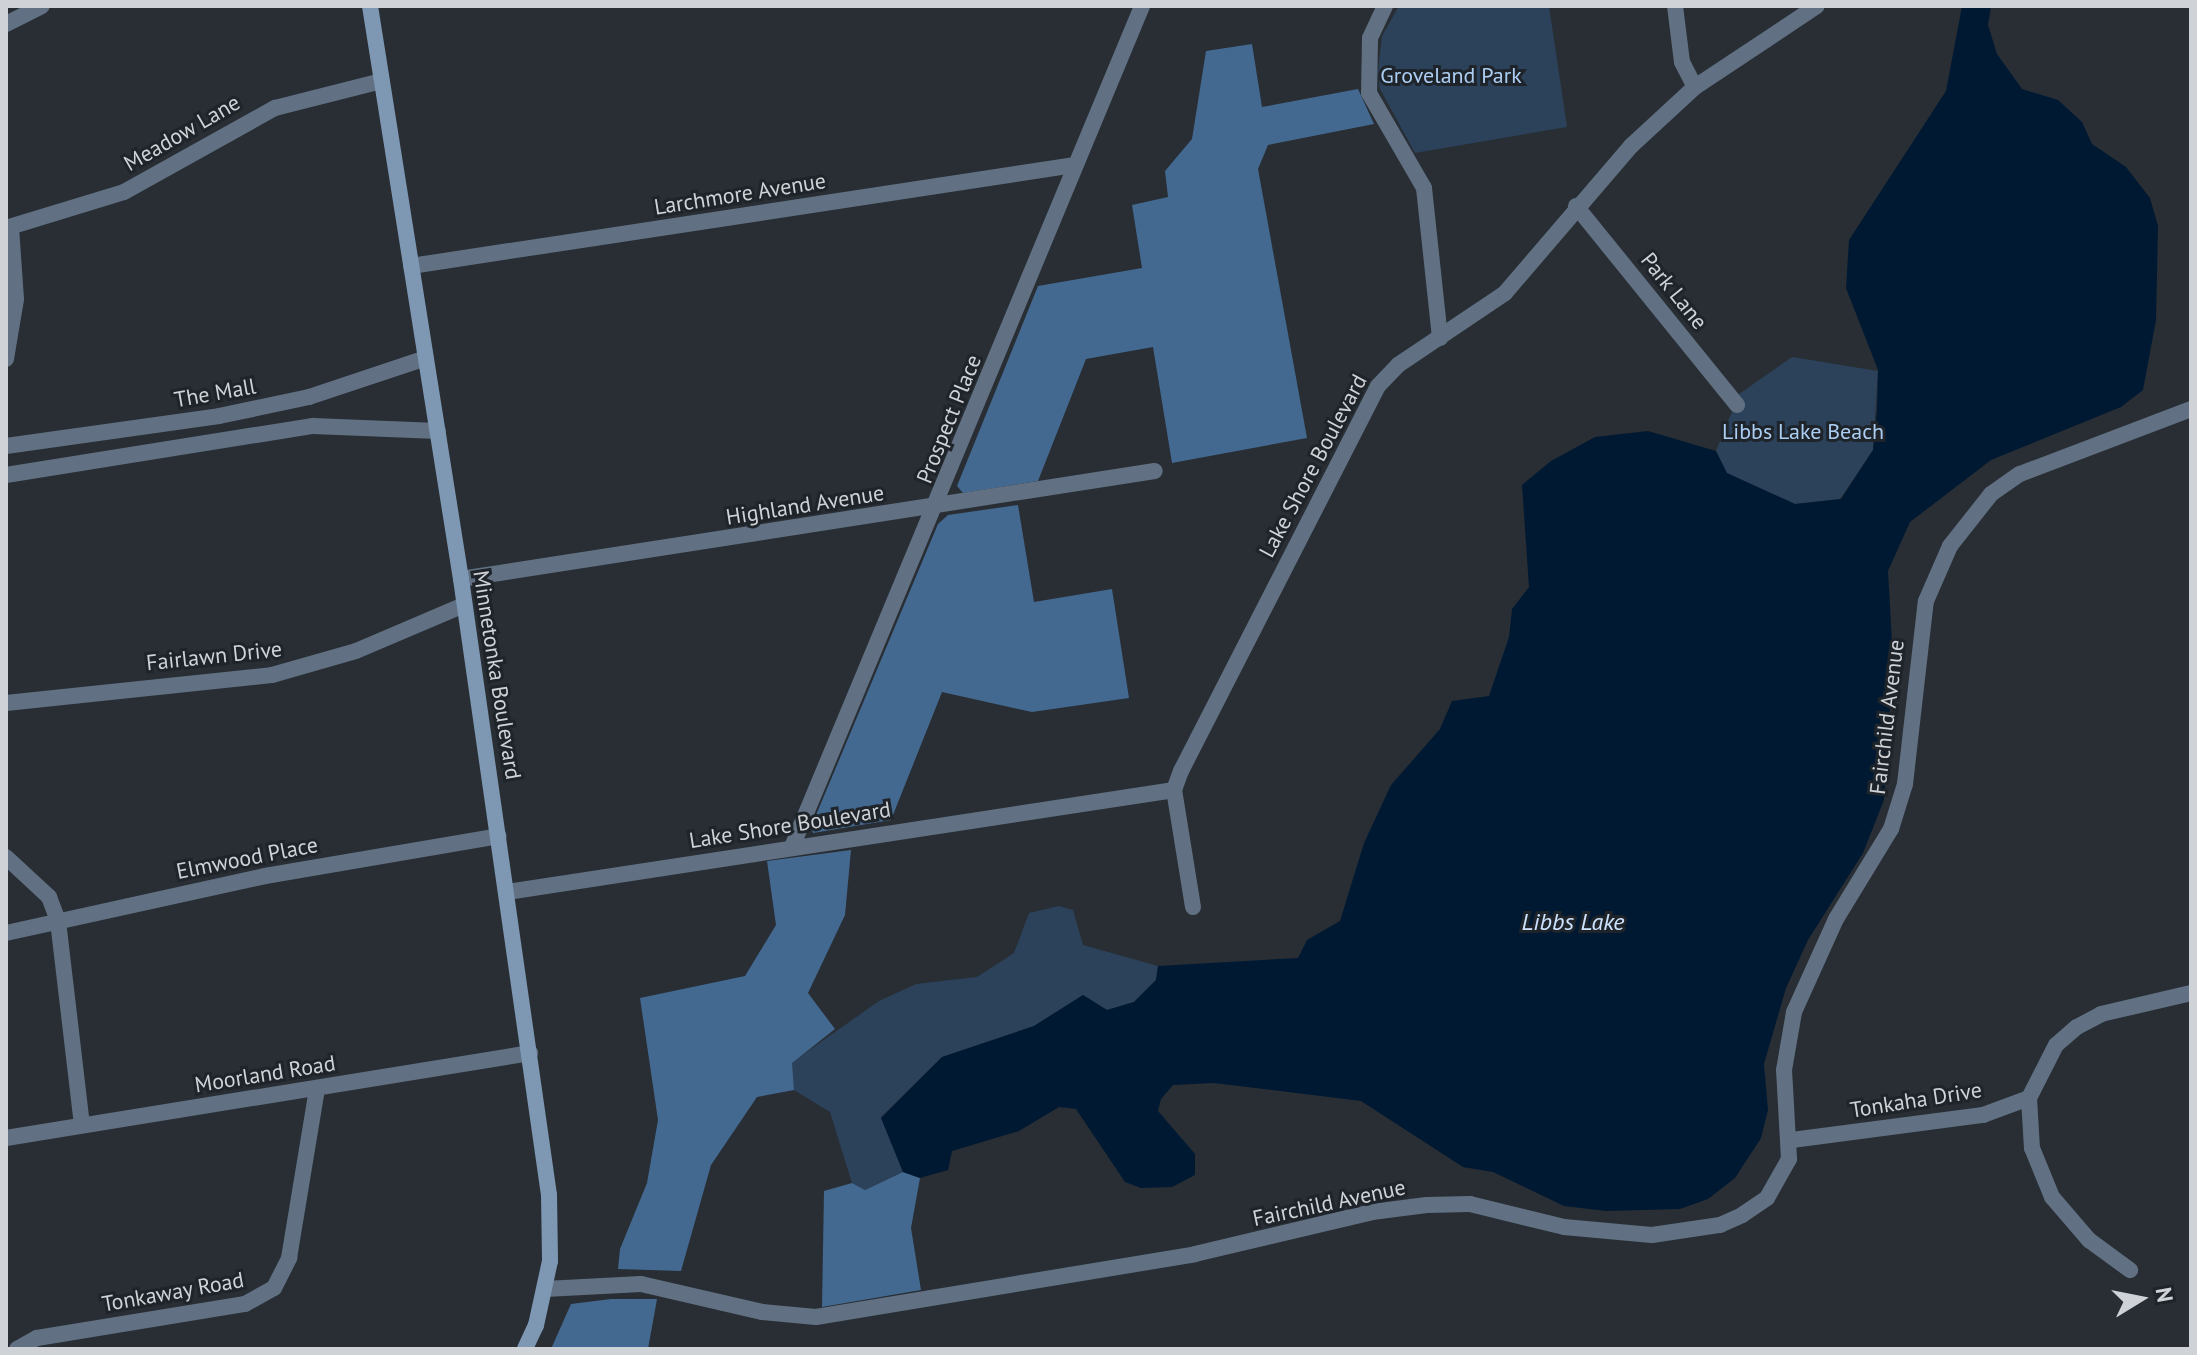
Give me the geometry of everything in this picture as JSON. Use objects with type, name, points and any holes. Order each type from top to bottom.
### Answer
[{"type":"main road","name":"Minnetonka Boulevard","points":[[370,6],[461,579],[530,1053],[551,1220],[545,1289],[525,1349]]},
{"type":"street","points":[[6,24],[42,6]]},
{"type":"street","name":"Prospect Place","points":[[792,847],[1142,6]]},
{"type":"street","points":[[1385,6],[1370,38],[1369,93],[1424,188],[1440,338]]},
{"type":"street","points":[[1675,6],[1682,62],[1695,87]]},
{"type":"street","name":"Lake Shore Boulevard","points":[[507,892],[1174,790],[1378,386],[1398,365],[1505,293],[1576,206],[1695,87],[1817,6]]},
{"type":"street","name":"Meadow Lane","points":[[9,228],[124,192],[275,108],[382,81]]},
{"type":"street","name":"Larchmore Avenue","points":[[411,266],[1075,165]]},
{"type":"street","name":"Park Lane","points":[[1576,206],[1737,405]]},
{"type":"street","points":[[6,359],[16,299],[9,228]]},
{"type":"street","name":"The Mall","points":[[6,446],[219,416],[309,397],[426,358]]},
{"type":"street","name":"Fairchild Avenue","points":[[545,1289],[641,1284],[762,1312],[816,1317],[1195,1254],[1372,1212],[1427,1205],[1470,1204],[1564,1227],[1652,1235],[1689,1232],[1720,1225],[1767,1198],[1789,1159],[1792,1140],[1784,1070],[1794,1012],[1836,919],[1891,829],[1905,784],[1926,601],[1950,546],[1991,494],[2020,474],[2189,413]]},
{"type":"street","points":[[6,475],[313,426],[438,431]]},
{"type":"street","name":"Highland Avenue","points":[[461,579],[1155,471]]},
{"type":"street","name":"Fairlawn Drive","points":[[6,703],[272,675],[356,651],[464,605]]},
{"type":"street","points":[[1174,790],[1193,907]]},
{"type":"street","name":"Elmwood Place","points":[[6,933],[265,876],[499,836]]},
{"type":"street","points":[[6,857],[49,897],[58,921],[82,1125]]},
{"type":"street","points":[[2130,1270],[2089,1240],[2052,1197],[2032,1148],[2029,1098],[2056,1045],[2077,1027],[2101,1014],[2191,993]]},
{"type":"street","name":"Moorland Road","points":[[6,1138],[530,1053]]},
{"type":"street","name":"Tonkaway Road","points":[[17,1349],[37,1338],[245,1304],[274,1288],[289,1258],[317,1088]]},
{"type":"street","name":"Tonkaha Drive","points":[[1792,1140],[1959,1120],[2029,1098]]},
{"type":"green space","name":"Groveland Park","points":[[1399,6],[1549,6],[1567,127],[1415,153],[1380,89],[1378,71],[1382,36]]},
{"type":"green space","name":"Libbs Lake Beach","points":[[1792,357],[1878,371],[1873,450],[1840,499],[1795,504],[1726,473],[1716,451],[1739,394]]},
{"type":"green space","points":[[1059,906],[1073,910],[1083,945],[1158,966],[1156,980],[1134,1002],[1107,1010],[1083,995],[1034,1026],[942,1057],[881,1117],[903,1172],[865,1190],[852,1183],[830,1112],[794,1090],[791,1063],[879,1001],[916,984],[977,977],[1014,953],[1029,913]]},
{"type":"shaded area","points":[[1252,44],[1262,107],[1358,89],[1374,124],[1268,145],[1258,169],[1307,438],[1172,463],[1153,347],[1086,359],[1038,481],[963,493],[957,486],[1038,286],[1142,268],[1132,205],[1168,197],[1165,171],[1192,139],[1206,51]]},
{"type":"shaded area","points":[[1018,505],[1034,602],[1112,589],[1129,698],[1032,712],[942,692],[891,820],[813,833],[811,827],[938,524],[948,515]]},
{"type":"shaded area","points":[[851,850],[845,915],[808,993],[835,1029],[792,1063],[794,1090],[757,1097],[711,1165],[681,1271],[618,1269],[620,1249],[647,1183],[658,1120],[640,998],[745,976],[776,925],[767,861]]},
{"type":"shaded area","points":[[903,1172],[920,1178],[911,1228],[921,1290],[822,1307],[824,1191],[852,1183],[865,1190]]},
{"type":"shaded area","points":[[611,1299],[657,1299],[648,1349],[551,1349],[571,1304]]},
{"type":"water","name":"Libbs Lake","points":[[1962,6],[1991,6],[1988,25],[1997,54],[2022,89],[2058,100],[2082,122],[2092,144],[2126,167],[2150,198],[2158,226],[2156,320],[2143,390],[2121,407],[1991,460],[1910,522],[1888,571],[1893,660],[1884,800],[1863,853],[1808,940],[1786,988],[1764,1064],[1768,1110],[1761,1138],[1735,1178],[1708,1199],[1680,1209],[1606,1211],[1564,1206],[1493,1172],[1463,1167],[1361,1101],[1214,1083],[1173,1085],[1161,1099],[1158,1111],[1195,1154],[1195,1175],[1172,1187],[1141,1188],[1125,1182],[1076,1109],[1059,1107],[1019,1131],[952,1151],[948,1170],[920,1178],[903,1172],[881,1118],[942,1057],[1034,1026],[1083,995],[1107,1010],[1134,1002],[1156,980],[1158,966],[1298,958],[1307,940],[1340,921],[1364,843],[1391,785],[1440,729],[1452,701],[1489,696],[1509,637],[1512,609],[1529,587],[1522,485],[1551,461],[1595,437],[1648,431],[1716,451],[1727,473],[1795,504],[1841,499],[1873,450],[1877,409],[1878,370],[1846,288],[1849,240],[1946,91]]}]
